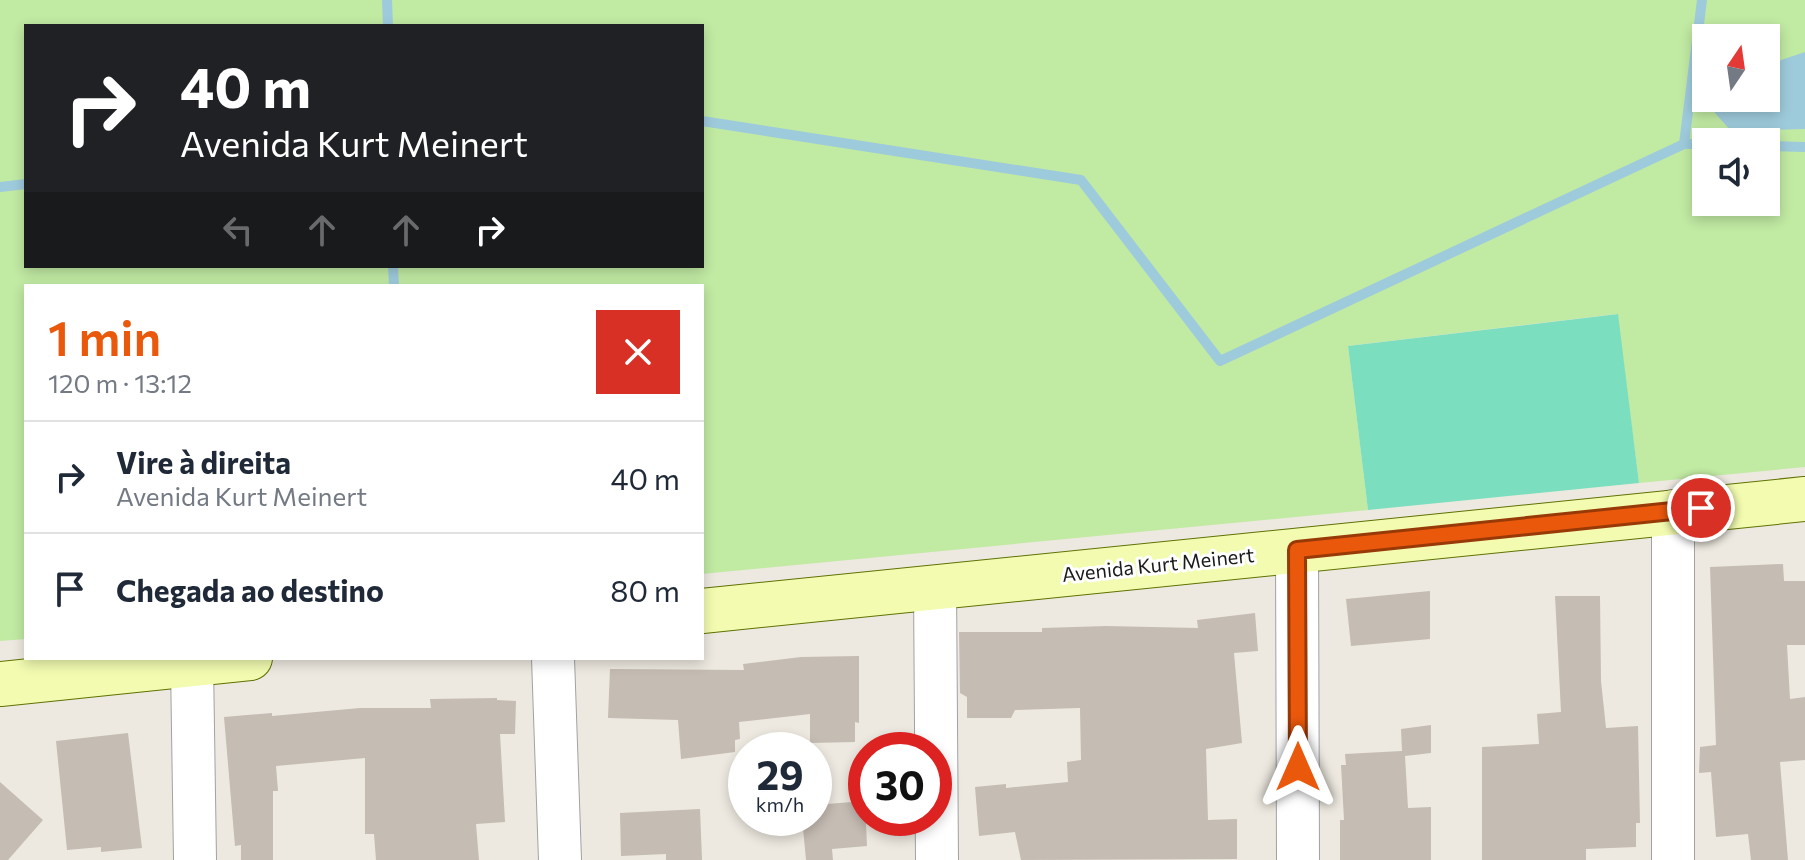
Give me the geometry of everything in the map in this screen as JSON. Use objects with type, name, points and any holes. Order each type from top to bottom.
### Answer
[{"type":"main road","name":"Avenida Kurt Meinert","points":[[704,611],[1805,499]]},
{"type":"main road","points":[[0,684],[231,660]]},
{"type":"street","points":[[1673,511],[1673,860]]},
{"type":"street","points":[[1297,550],[1298,860]]},
{"type":"street","points":[[935,587],[937,860]]},
{"type":"street","points":[[553,660],[560,860]]},
{"type":"street","points":[[192,664],[195,860]]},
{"type":"green space","points":[[0,0],[1805,0],[1805,467],[1639,483],[1617,314],[1348,346],[1368,510],[704,574],[704,284],[24,284],[24,639],[0,641]]},
{"type":"green space","points":[[1618,314],[1639,483],[1368,510],[1348,346]]},
{"type":"water","points":[[1805,52],[1805,129],[1728,128],[1714,112],[1780,112],[1780,60]]},
{"type":"building","points":[[1783,564],[1784,581],[1805,581],[1805,645],[1787,645],[1790,699],[1805,697],[1805,760],[1780,762],[1788,860],[1751,860],[1748,834],[1716,837],[1711,772],[1699,773],[1700,747],[1716,745],[1710,567]]},
{"type":"building","points":[[1430,591],[1430,639],[1351,646],[1346,599]]},
{"type":"building","points":[[1555,596],[1600,596],[1601,681],[1606,728],[1638,726],[1640,823],[1636,823],[1636,847],[1586,849],[1586,860],[1482,860],[1482,747],[1539,744],[1537,714],[1561,712]]},
{"type":"building","points":[[1255,613],[1258,651],[1234,653],[1242,743],[1206,749],[1208,820],[1237,819],[1237,859],[1021,860],[1015,832],[979,836],[975,787],[1006,784],[1006,788],[1068,782],[1067,762],[1081,760],[1080,708],[1015,710],[1011,718],[967,718],[967,697],[960,693],[959,632],[1042,632],[1042,628],[1106,626],[1198,628],[1197,620]]},
{"type":"building","points":[[859,656],[859,723],[855,722],[855,732],[848,732],[848,742],[832,743],[832,732],[810,732],[810,714],[739,722],[740,732],[728,732],[728,753],[681,759],[678,720],[608,718],[610,669],[744,670],[743,664],[801,657]]},
{"type":"building","points":[[497,698],[516,701],[515,734],[500,734],[505,822],[476,824],[479,860],[376,860],[374,834],[365,834],[365,758],[276,766],[278,791],[273,791],[273,860],[241,860],[241,845],[235,846],[224,717],[360,708],[431,708],[430,699]]},
{"type":"building","points":[[1431,725],[1431,753],[1405,756],[1408,808],[1431,807],[1431,860],[1340,860],[1340,820],[1344,820],[1341,765],[1346,765],[1345,754],[1402,751],[1401,729]]},
{"type":"building","points":[[128,733],[142,848],[101,852],[101,847],[67,850],[56,741]]},
{"type":"building","points":[[0,782],[43,820],[8,860],[0,860]]},
{"type":"building","points":[[848,802],[848,836],[867,836],[867,846],[832,849],[833,860],[806,860],[804,836],[832,836],[832,804]]},
{"type":"building","points":[[700,809],[702,860],[666,860],[666,854],[621,856],[620,813]]},
{"type":"waterway","points":[[387,0],[388,24]]},
{"type":"waterway","points":[[1684,144],[1702,0]]},
{"type":"waterway","points":[[704,121],[1081,180],[1220,361],[1684,144],[1692,144]]},
{"type":"waterway","points":[[1780,146],[1805,147]]},
{"type":"waterway","points":[[0,187],[24,184]]},
{"type":"waterway","points":[[393,268],[394,284]]},
{"type":"route","points":[[1298,767],[1297,550],[1701,508]]}]
